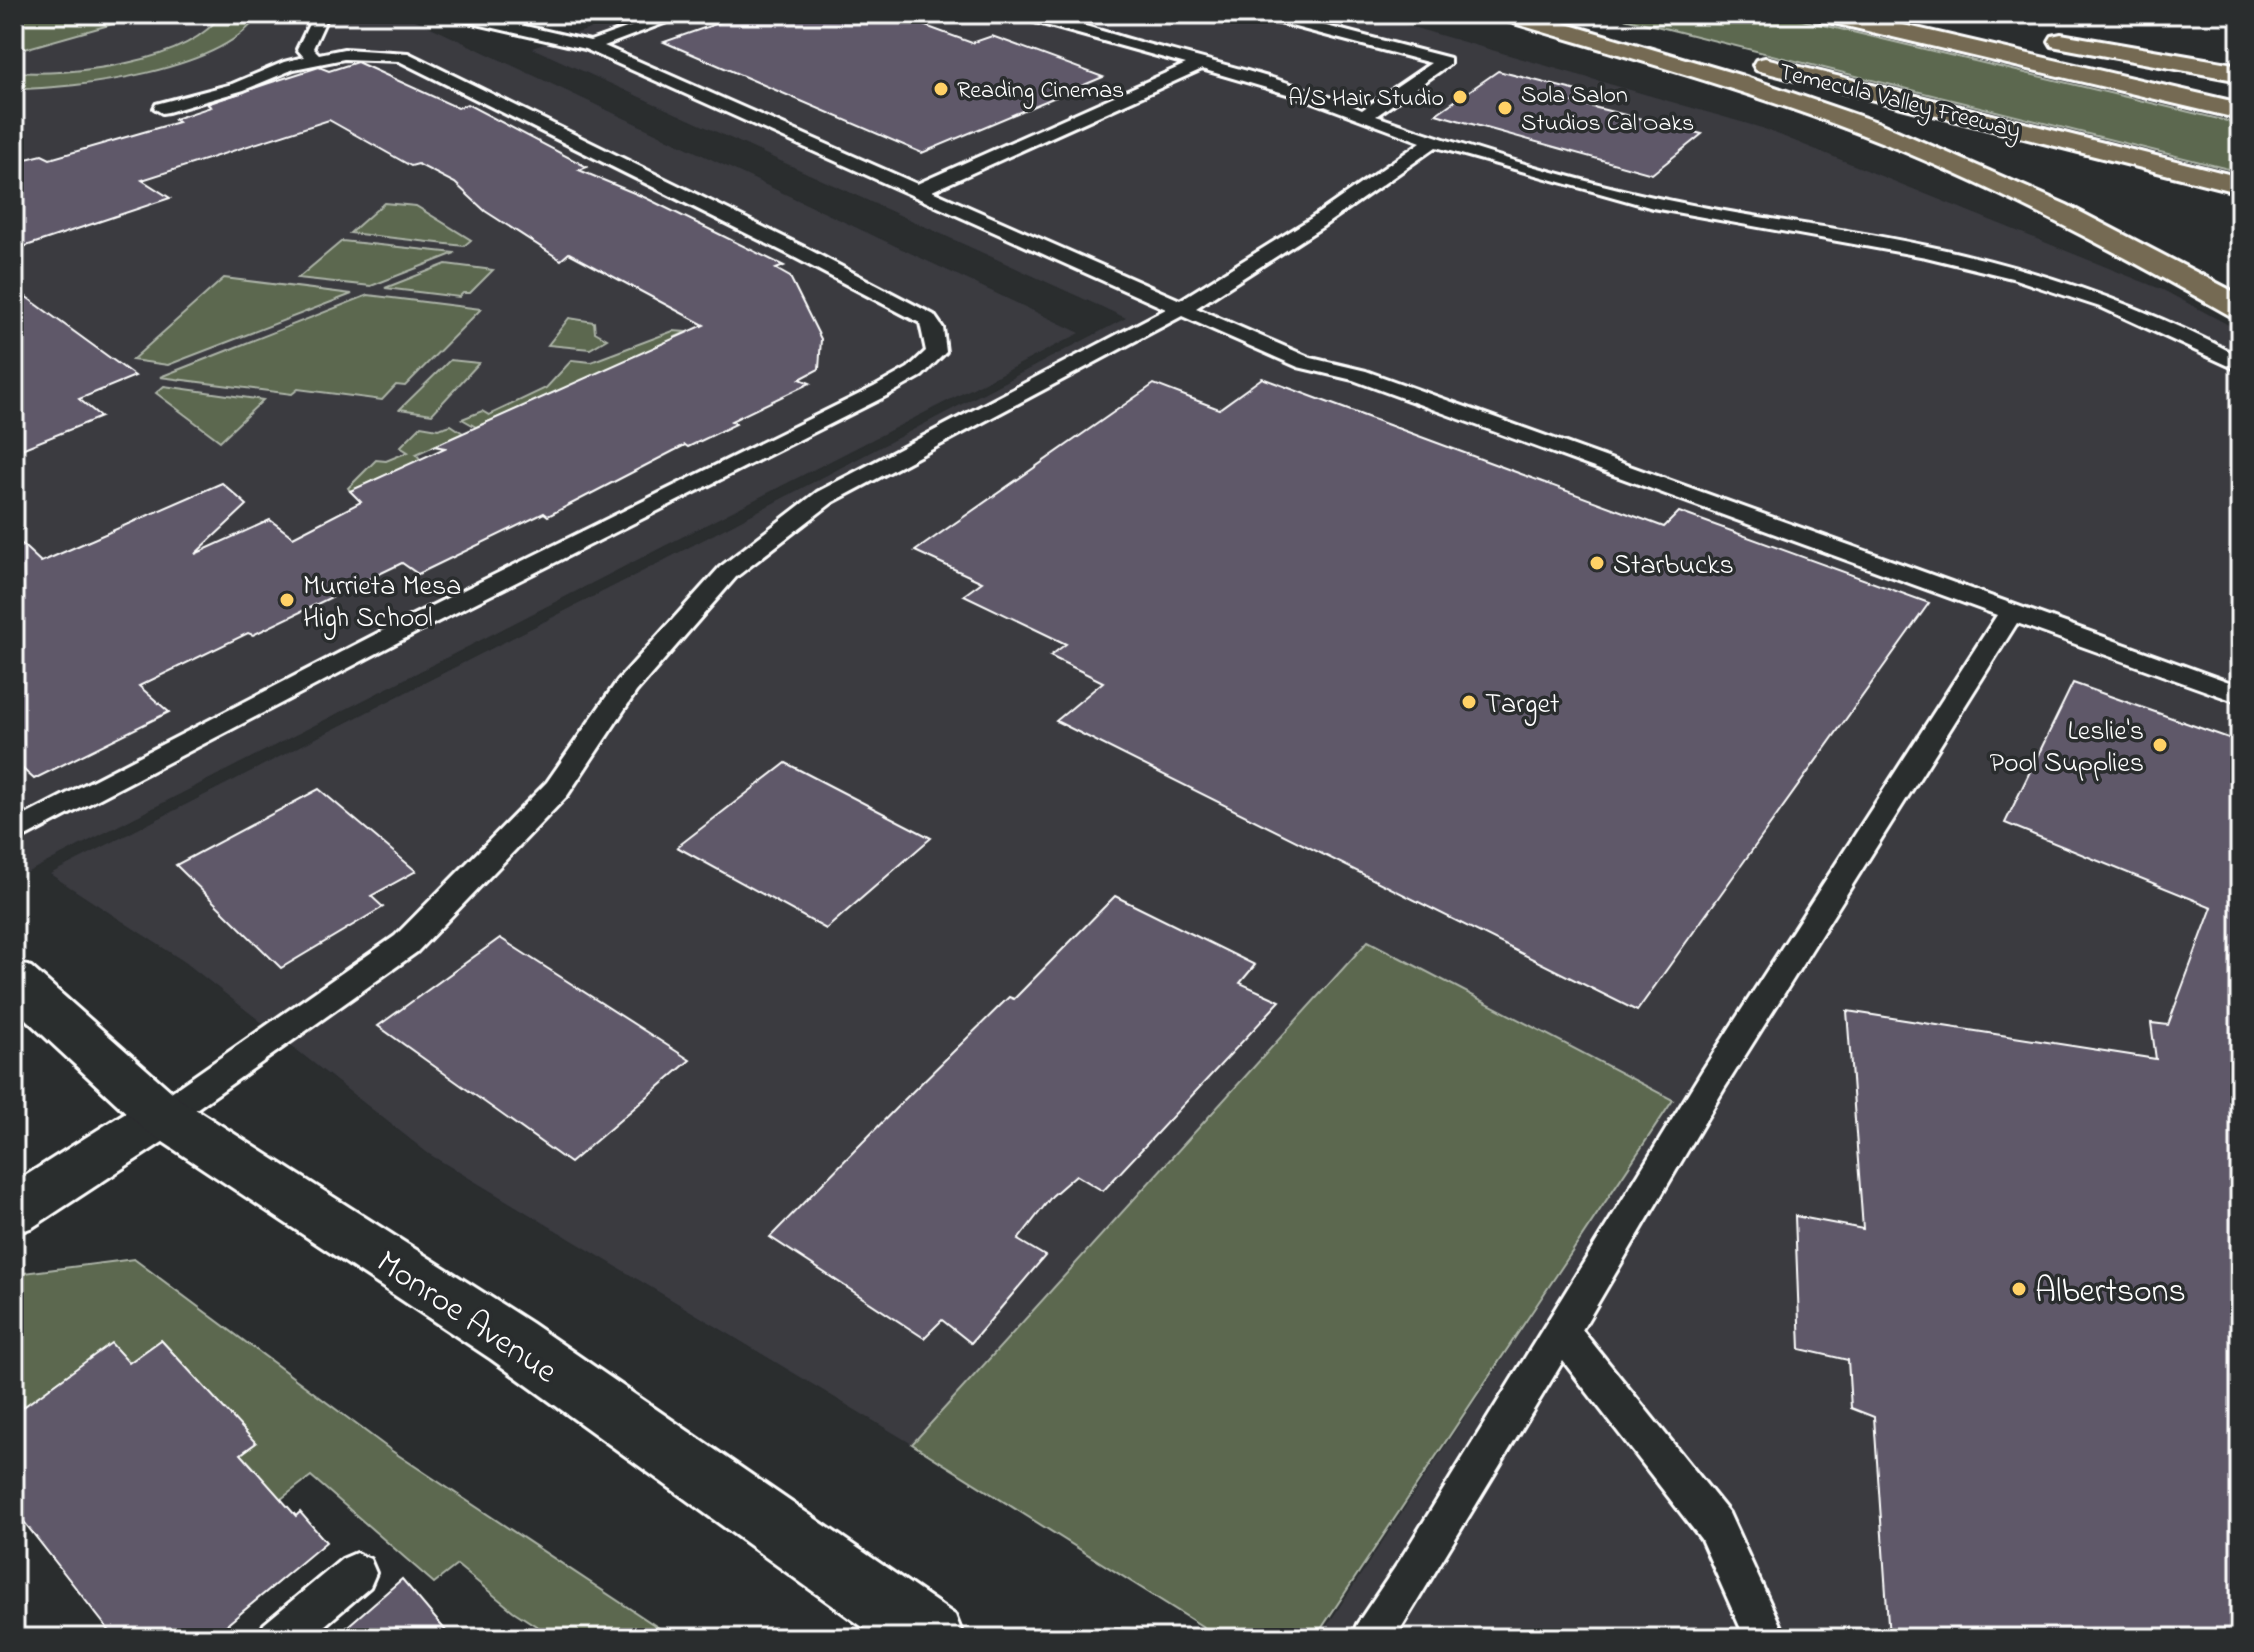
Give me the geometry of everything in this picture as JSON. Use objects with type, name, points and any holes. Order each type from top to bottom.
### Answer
[{"type":"highway","points":[[1508,14],[1773,95],[1867,128],[2074,220],[2240,308]]},
{"type":"highway","name":"Temecula Valley Freeway","points":[[1561,14],[2240,185]]},
{"type":"highway","points":[[1825,14],[2240,111]]},
{"type":"highway","points":[[1915,14],[1977,25]]},
{"type":"highway","points":[[2039,37],[2240,73]]},
{"type":"street","name":"Monroe Avenue","points":[[14,980],[163,1115],[511,1341],[932,1638]]},
{"type":"street","points":[[14,1211],[163,1115]]},
{"type":"lane","points":[[314,58],[305,49],[306,40],[317,27],[317,14]]},
{"type":"lane","points":[[456,14],[493,25],[557,35],[590,46],[1305,363],[1359,375],[2240,695]]},
{"type":"lane","points":[[590,46],[680,14]]},
{"type":"lane","points":[[1022,14],[1320,99],[1434,141],[1624,196],[1987,265],[2107,302],[2190,336],[2240,365]]},
{"type":"lane","points":[[1262,14],[1444,61],[1363,117]]},
{"type":"lane","points":[[14,833],[414,624],[881,391],[922,367],[936,352],[933,328],[927,319],[767,236],[457,84],[414,59],[363,52],[314,58],[238,87],[162,108]]},
{"type":"lane","points":[[917,191],[1200,64]]},
{"type":"lane","points":[[163,1115],[406,944],[557,789],[627,686],[728,572],[825,497],[1182,308],[1303,232],[1434,141]]},
{"type":"lane","points":[[1371,1638],[1414,1574],[1729,1055],[2011,612]]},
{"type":"lane","points":[[1560,1330],[1715,1526],[1766,1638]]},
{"type":"lane","points":[[278,1638],[356,1573]]},
{"type":"shaded area","name":"Murrieta Mesa High School","points":[[14,14],[403,14],[1080,333],[26,873],[14,866]]},
{"type":"shaded area","points":[[635,14],[1367,14],[1762,128],[2163,290],[2240,331],[2240,1638],[1319,1638],[1673,1100],[1368,942],[912,1444],[429,1154],[185,962],[50,874],[657,564],[1126,318],[532,48]]},
{"type":"green space","points":[[14,14],[148,14],[14,52]]},
{"type":"green space","points":[[221,14],[259,14],[241,34],[215,50],[182,63],[110,80],[14,89],[14,72],[95,69],[156,55],[183,45],[205,31]]},
{"type":"green space","points":[[1608,14],[1777,14],[2240,124],[2240,172]]},
{"type":"green space","points":[[384,203],[416,206],[471,240],[464,246],[350,233]]},
{"type":"green space","points":[[342,241],[455,253],[371,286],[298,278]]},
{"type":"green space","points":[[446,264],[493,270],[470,293],[459,297],[385,288]]},
{"type":"green space","points":[[224,278],[352,294],[168,365],[132,360]]},
{"type":"green space","points":[[368,295],[481,309],[405,386],[396,385],[382,400],[298,389],[292,394],[160,377]]},
{"type":"green space","points":[[569,318],[594,322],[595,332],[607,339],[590,349],[548,345]]},
{"type":"green space","points":[[673,331],[687,332],[675,337],[679,340],[476,427],[462,419],[482,411],[489,415],[546,388],[572,360],[591,362]]},
{"type":"green space","points":[[450,360],[479,363],[432,414],[400,409]]},
{"type":"green space","points":[[164,386],[263,400],[220,441],[156,393]]},
{"type":"green space","points":[[451,425],[463,433],[416,454],[421,460],[350,491],[348,488],[376,460],[386,461],[408,452],[400,447],[421,426],[438,429]]},
{"type":"green space","points":[[1368,941],[1673,1100],[1315,1638],[1221,1638],[912,1444]]},
{"type":"green space","points":[[134,1259],[392,1451],[674,1638],[555,1638],[513,1611],[457,1565],[434,1583],[311,1476],[255,1519],[255,1469],[241,1454],[255,1443],[161,1340],[129,1363],[111,1344],[25,1406],[14,1393],[14,1279],[24,1273]]},
{"type":"building","name":"Reading Cinemas","points":[[744,14],[861,14],[872,17],[893,14],[972,43],[992,36],[1103,77],[922,153],[664,42]]},
{"type":"building","points":[[357,62],[458,108],[467,104],[587,167],[579,170],[646,198],[784,266],[776,269],[790,277],[821,339],[819,369],[800,379],[810,383],[731,421],[736,424],[688,447],[685,445],[548,516],[544,513],[418,574],[402,563],[139,686],[169,712],[34,779],[14,761],[14,537],[41,562],[222,483],[247,505],[195,554],[270,520],[293,537],[361,502],[350,491],[445,448],[434,446],[704,325],[569,253],[561,260],[485,211],[455,183],[418,164],[411,166],[329,120],[142,180],[170,198],[14,250],[14,162],[42,155],[50,159],[178,122],[174,119],[211,107],[207,104],[269,83],[319,67],[329,71]]},
{"type":"building","points":[[1498,71],[1585,93],[1573,102],[1702,134],[1652,174],[1436,114]]},
{"type":"building","points":[[14,288],[135,376],[79,399],[101,417],[14,452]]},
{"type":"building","name":"Target","points":[[1262,378],[1664,527],[1679,512],[1929,603],[1637,1011],[1056,721],[1103,682],[1050,656],[1066,644],[964,595],[982,582],[915,551],[1154,384],[1219,409]]},
{"type":"building","name":"Albertsons","points":[[2073,683],[2240,742],[2240,1638],[1889,1638],[1874,1417],[1851,1408],[1848,1360],[1800,1349],[1795,1216],[1863,1229],[1847,1011],[2156,1059],[2151,1023],[2168,1025],[2212,907],[2005,823]]},
{"type":"building","points":[[786,763],[931,838],[826,929],[677,847]]},
{"type":"building","points":[[319,789],[416,871],[371,896],[383,907],[281,968],[176,865]]},
{"type":"building","points":[[1115,896],[1255,965],[1240,983],[1280,1001],[1103,1191],[1076,1175],[1052,1196],[1018,1240],[1045,1256],[971,1343],[942,1320],[924,1338],[770,1237],[903,1101],[1009,997],[1014,999]]},
{"type":"building","points":[[500,938],[690,1060],[570,1163],[378,1026]]},
{"type":"building","points":[[161,1340],[256,1443],[241,1454],[296,1516],[300,1512],[326,1542],[211,1638],[115,1638],[14,1509],[14,1414],[111,1343],[129,1363]]},
{"type":"building","points":[[402,1579],[452,1638],[334,1638]]},
{"type":"place","name":"Reading Cinemas","points":[[941,89]]},
{"type":"place","name":"A/S Hair Studio","points":[[1460,97]]},
{"type":"place","name":"Sola Salon Studios Cal Oaks","points":[[1505,108]]},
{"type":"place","name":"Starbucks","points":[[1597,563]]},
{"type":"place","name":"Murrieta Mesa High School","points":[[287,600]]},
{"type":"place","name":"Target","points":[[1469,702]]},
{"type":"place","name":"Leslie's Pool Supplies","points":[[2160,745]]},
{"type":"place","name":"Albertsons","points":[[2019,1289]]}]
